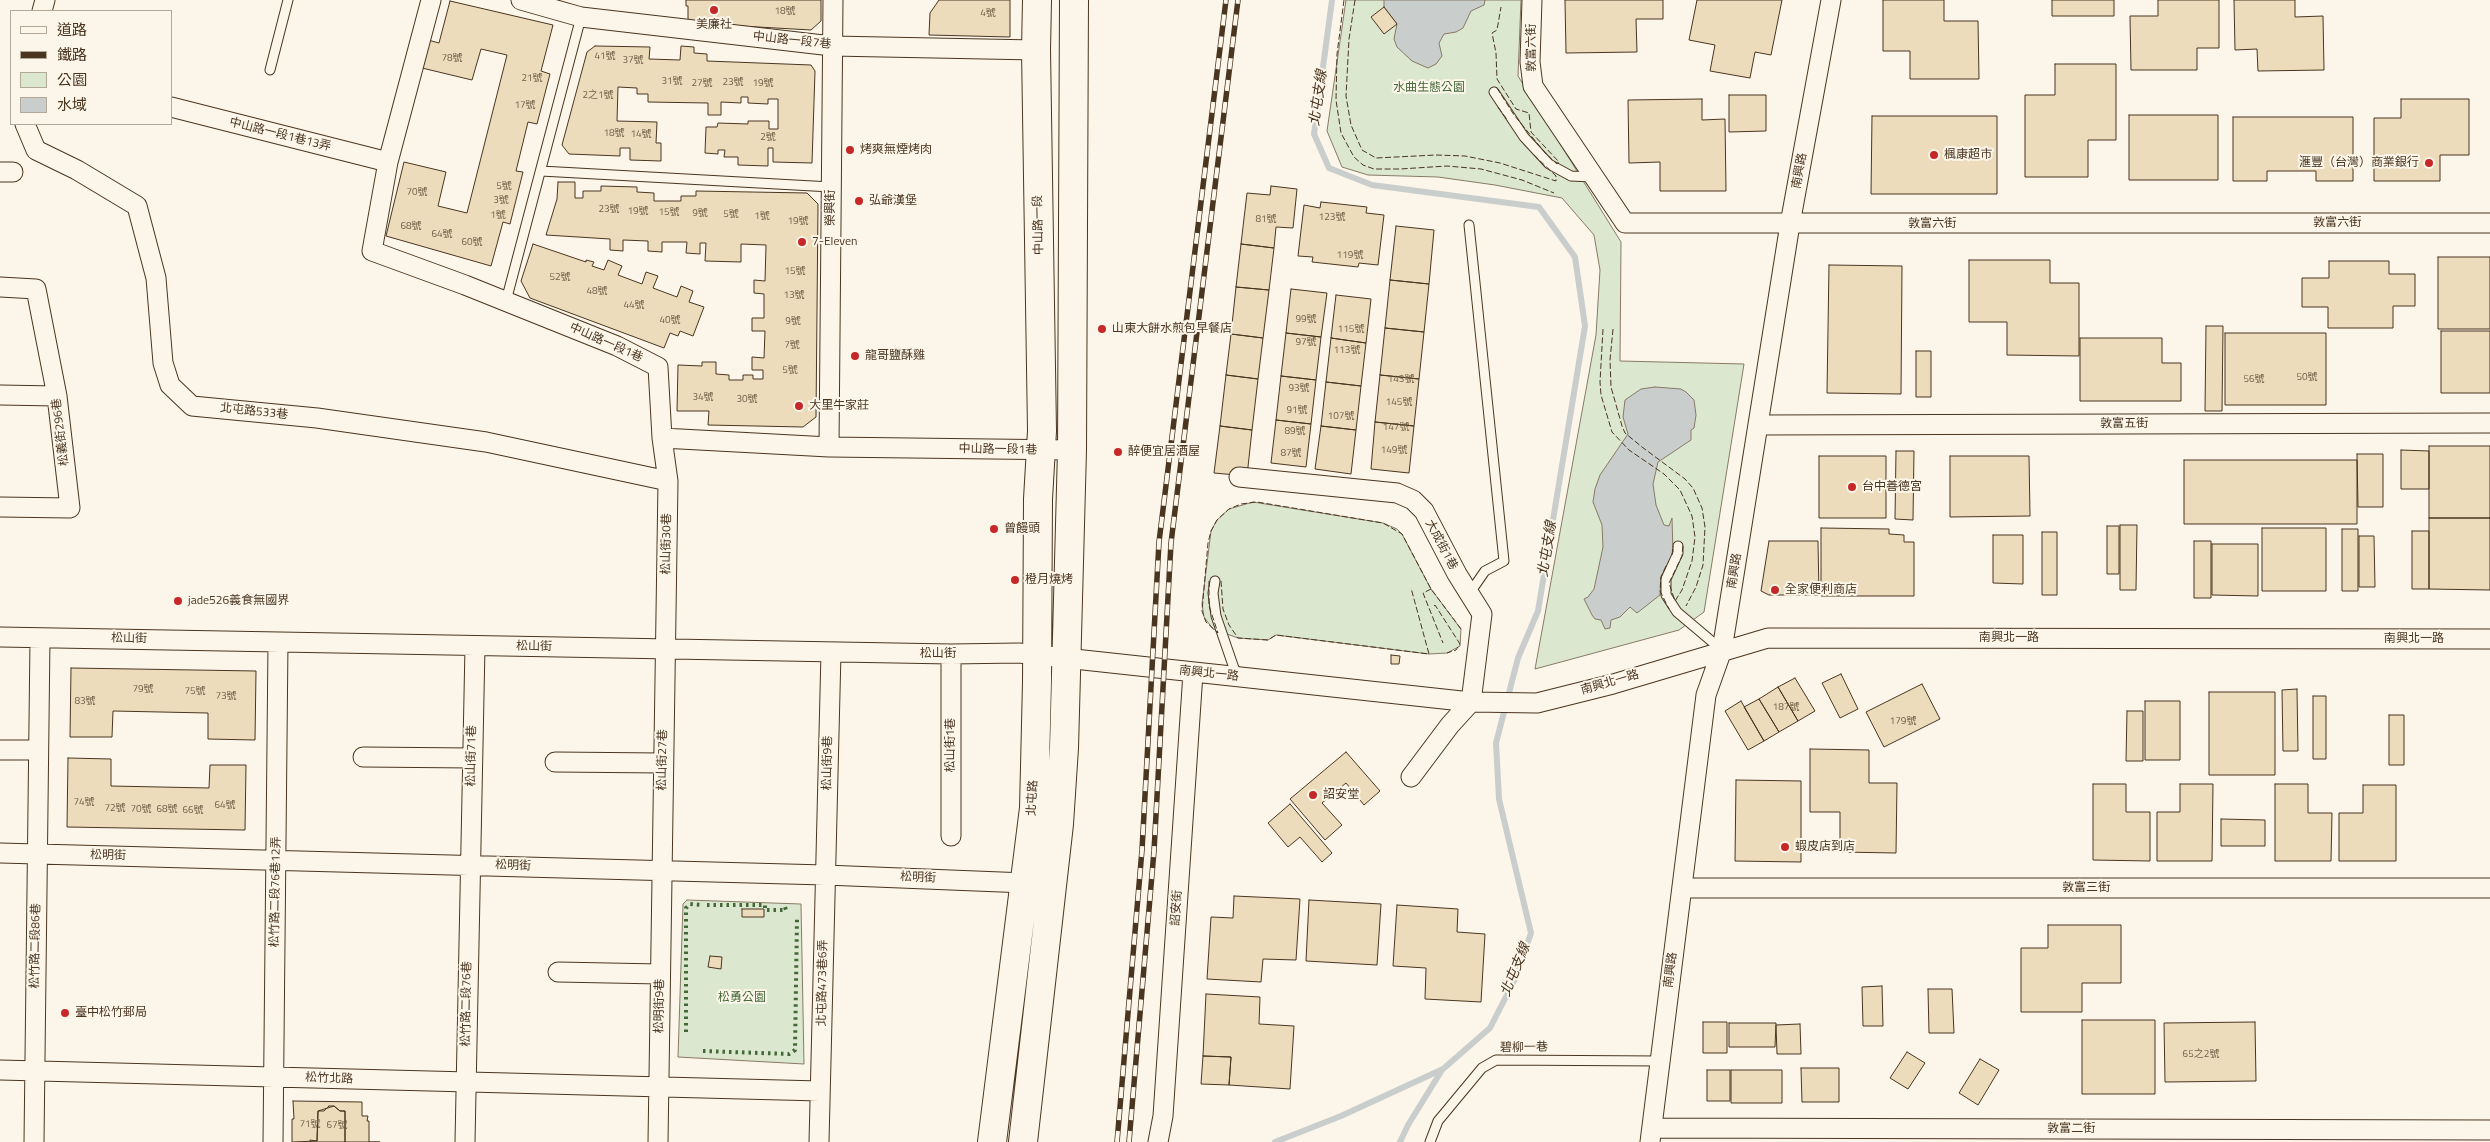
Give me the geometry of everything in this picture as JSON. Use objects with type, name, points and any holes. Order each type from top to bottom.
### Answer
[{"type":"main road","name":"中山路一段","points":[[1037,0],[1036,50],[1042,451]]},
{"type":"main road","points":[[1023,1142],[1059,824],[1067,658],[1072,450],[1074,0]]},
{"type":"main road","name":"北屯路","points":[[992,1142],[1034,808],[1038,499],[1042,451]]},
{"type":"street","name":"中山路一段1巷","points":[[431,0],[388,162],[372,252],[506,301],[618,346],[658,367],[662,438],[829,447],[1072,450]]},
{"type":"street","name":"中山路一段7巷","points":[[521,0],[581,17],[832,46],[1036,50]]},
{"type":"street","name":"榮興街","points":[[829,447],[833,0]]},
{"type":"street","name":"敦富六街","points":[[1532,0],[1530,62],[1533,86],[1625,223],[2490,223]]},
{"type":"street","name":"南興路","points":[[1651,1135],[1706,695],[1722,650],[1790,224],[1831,0]]},
{"type":"street","name":"中山路一段1巷13弄","points":[[172,107],[388,162]]},
{"type":"street","name":"北屯路533巷","points":[[25,125],[36,150],[77,170],[137,206],[156,278],[164,363],[170,385],[192,406],[317,418],[486,442],[668,481]]},
{"type":"street","name":"松義街296巷","points":[[0,287],[36,289],[57,396],[70,508],[0,507]]},
{"type":"street","points":[[0,395],[57,396]]},
{"type":"street","name":"敦富五街","points":[[1758,425],[2490,422]]},
{"type":"street","name":"松山街30巷","points":[[662,438],[668,481],[665,649]]},
{"type":"street","name":"大成街1巷","points":[[1239,477],[1397,493],[1413,500],[1424,511],[1469,594],[1482,614],[1471,702]]},
{"type":"street","name":"松山街","points":[[0,637],[1037,654],[1067,658]]},
{"type":"street","name":"松竹路二段86巷","points":[[34,1142],[40,638]]},
{"type":"street","name":"南興北一路","points":[[1067,658],[1471,702],[1537,703],[1613,684],[1722,650],[1768,638],[2490,639]]},
{"type":"street","name":"松竹路二段76巷12弄","points":[[273,1142],[278,642]]},
{"type":"street","name":"松山街71巷","points":[[470,865],[475,646]]},
{"type":"street","name":"松山街27巷","points":[[662,870],[665,649]]},
{"type":"street","name":"松山街9巷","points":[[825,874],[831,652]]},
{"type":"street","name":"松山街1巷","points":[[952,654],[952,836]]},
{"type":"street","name":"詔安街","points":[[1158,1141],[1164,1106],[1193,673]]},
{"type":"street","points":[[1411,777],[1450,725],[1471,702]]},
{"type":"street","points":[[0,750],[38,750]]},
{"type":"street","points":[[363,757],[472,758]]},
{"type":"street","points":[[555,762],[662,764]]},
{"type":"street","name":"松明街","points":[[0,853],[825,874],[1026,883]]},
{"type":"street","name":"松竹路二段76巷","points":[[465,1142],[470,865]]},
{"type":"street","name":"松明街9巷","points":[[658,1142],[662,870]]},
{"type":"street","name":"北屯路473巷6弄","points":[[819,1142],[825,874]]},
{"type":"street","name":"敦富三街","points":[[1682,888],[2490,888]]},
{"type":"street","points":[[558,972],[660,974]]},
{"type":"street","name":"松竹北路","points":[[0,1070],[658,1088]]},
{"type":"street","points":[[658,1088],[820,1091]]},
{"type":"street","name":"敦富二街","points":[[1651,1135],[2490,1130]]},
{"type":"lane","points":[[270,70],[288,0]]},
{"type":"lane","points":[[506,301],[581,17]]},
{"type":"lane","points":[[1494,92],[1524,137],[1549,164],[1571,176],[1593,177]]},
{"type":"lane","points":[[541,171],[831,187]]},
{"type":"lane","points":[[1469,225],[1504,561],[1485,571],[1469,594]]},
{"type":"lane","points":[[1678,546],[1678,553],[1666,579],[1666,595],[1677,612],[1722,650]]},
{"type":"lane","points":[[1215,580],[1213,594],[1216,616],[1237,677]]},
{"type":"lane","name":"碧柳一巷","points":[[1430,1142],[1438,1121],[1482,1068],[1496,1060],[1660,1061]]},
{"type":"green space","name":"水曲生態公園","points":[[1346,0],[1521,0],[1518,76],[1621,242],[1620,361],[1744,364],[1704,612],[1679,630],[1535,669],[1596,335],[1600,270],[1594,235],[1562,198],[1495,185],[1438,177],[1368,175],[1342,167],[1327,131]]},
{"type":"green space","points":[[1253,502],[1383,523],[1397,529],[1402,534],[1431,589],[1461,629],[1460,646],[1447,653],[1429,654],[1276,635],[1268,640],[1238,638],[1213,629],[1204,617],[1202,604],[1211,531],[1217,520],[1229,509]]},
{"type":"green space","name":"松勇公園","points":[[687,900],[801,904],[804,1064],[678,1057],[683,904]]},
{"type":"water","points":[[1384,0],[1485,0],[1484,5],[1471,11],[1463,28],[1456,32],[1444,34],[1439,43],[1442,56],[1436,64],[1428,68],[1412,61],[1397,47],[1394,39],[1397,24],[1384,7]]},
{"type":"water","points":[[1655,387],[1681,389],[1686,392],[1694,400],[1696,415],[1694,428],[1691,430],[1691,440],[1658,462],[1653,484],[1656,505],[1664,525],[1669,526],[1672,518],[1673,553],[1661,577],[1660,595],[1637,613],[1630,607],[1620,617],[1611,620],[1610,628],[1605,629],[1601,620],[1595,619],[1592,615],[1584,599],[1594,589],[1603,547],[1602,525],[1593,502],[1595,489],[1600,475],[1628,434],[1623,417],[1625,400],[1641,389]]},
{"type":"building","points":[[686,0],[821,0],[821,21],[811,30],[688,23]]},
{"type":"building","points":[[939,0],[1010,0],[1010,37],[929,35],[930,13]]},
{"type":"building","points":[[1565,0],[1663,0],[1663,19],[1636,19],[1637,52],[1566,53]]},
{"type":"building","points":[[1697,0],[1782,0],[1771,55],[1755,52],[1750,78],[1710,71],[1715,45],[1689,40]]},
{"type":"building","points":[[1883,0],[1944,0],[1944,21],[1978,21],[1979,79],[1910,79],[1910,51],[1883,51]]},
{"type":"building","points":[[2052,0],[2114,0],[2114,16],[2052,16]]},
{"type":"building","points":[[2158,0],[2219,0],[2219,48],[2197,48],[2197,70],[2131,70],[2130,16],[2158,16]]},
{"type":"building","points":[[2234,0],[2295,0],[2295,17],[2323,16],[2324,70],[2258,71],[2257,49],[2235,50]]},
{"type":"building","points":[[450,1],[553,25],[541,71],[550,74],[537,124],[528,122],[516,171],[523,172],[510,224],[503,222],[491,266],[386,236],[404,162],[446,172],[438,206],[467,213],[507,55],[481,49],[472,80],[422,68],[428,40],[439,43]]},
{"type":"building","points":[[1384,7],[1397,24],[1384,34],[1371,17]]},
{"type":"building","points":[[595,46],[650,47],[649,59],[680,60],[681,46],[694,47],[694,53],[707,54],[707,61],[811,65],[815,71],[812,163],[773,162],[773,148],[768,148],[768,166],[738,165],[738,157],[724,157],[725,150],[718,150],[718,154],[705,153],[706,127],[717,127],[718,123],[748,124],[748,121],[769,121],[769,129],[778,129],[778,99],[768,99],[768,104],[748,103],[748,97],[741,97],[741,103],[721,102],[721,115],[708,115],[708,103],[648,102],[648,94],[637,94],[637,88],[618,87],[617,121],[657,122],[656,143],[661,143],[661,161],[630,160],[630,148],[620,148],[620,156],[569,154],[562,145],[587,52]]},
{"type":"building","points":[[2055,64],[2116,64],[2116,140],[2088,140],[2088,177],[2025,177],[2025,95],[2055,95]]},
{"type":"building","points":[[1729,95],[1766,95],[1766,131],[1729,132]]},
{"type":"building","points":[[1702,99],[1702,120],[1725,119],[1726,191],[1660,191],[1660,162],[1629,163],[1628,100]]},
{"type":"building","points":[[2401,99],[2469,99],[2469,155],[2440,155],[2440,181],[2374,181],[2374,118],[2401,118]]},
{"type":"building","points":[[2129,115],[2218,115],[2218,180],[2129,180]]},
{"type":"building","name":"楓康超市","points":[[1872,116],[1997,116],[1997,194],[1871,194]]},
{"type":"building","points":[[2233,117],[2353,117],[2353,181],[2316,181],[2316,171],[2267,171],[2267,181],[2233,181]]},
{"type":"building","points":[[558,182],[575,182],[575,198],[583,198],[583,191],[601,191],[601,186],[637,187],[637,192],[654,193],[654,201],[681,201],[681,196],[696,196],[696,191],[807,193],[818,204],[816,417],[803,427],[708,425],[709,411],[677,411],[678,365],[702,366],[702,362],[716,362],[716,374],[729,375],[729,380],[743,380],[743,375],[753,375],[753,379],[763,379],[763,370],[752,370],[752,357],[764,358],[765,331],[752,331],[752,318],[764,318],[764,294],[754,293],[754,280],[765,281],[766,245],[741,244],[741,262],[705,261],[706,243],[700,243],[700,254],[686,253],[687,242],[662,242],[662,252],[648,251],[648,241],[623,240],[623,251],[610,250],[610,239],[546,235],[557,199]]},
{"type":"building","points":[[1271,186],[1297,189],[1293,228],[1276,227],[1274,248],[1241,244],[1247,193],[1270,195]]},
{"type":"building","points":[[1321,202],[1367,207],[1366,213],[1384,215],[1378,265],[1359,263],[1358,267],[1312,262],[1313,257],[1298,256],[1304,205],[1320,208]]},
{"type":"building","points":[[1396,226],[1434,230],[1429,284],[1390,280]]},
{"type":"building","points":[[533,244],[586,262],[586,260],[594,262],[592,266],[604,270],[608,260],[622,266],[618,275],[642,284],[646,272],[658,276],[653,288],[677,297],[681,286],[693,291],[689,302],[704,307],[693,336],[680,331],[678,336],[670,333],[664,348],[530,298],[521,281]]},
{"type":"building","points":[[1241,244],[1274,248],[1269,290],[1236,287]]},
{"type":"building","points":[[2438,257],[2490,257],[2490,329],[2438,329]]},
{"type":"building","points":[[1969,260],[2050,260],[2050,283],[2079,283],[2079,356],[2007,355],[2007,322],[1969,322]]},
{"type":"building","points":[[2329,261],[2389,261],[2389,274],[2415,274],[2415,306],[2393,306],[2393,328],[2328,328],[2328,307],[2302,307],[2302,278],[2329,278]]},
{"type":"building","points":[[1829,265],[1902,266],[1901,394],[1827,393]]},
{"type":"building","points":[[1390,280],[1429,284],[1424,332],[1385,328]]},
{"type":"building","points":[[1236,287],[1269,290],[1263,338],[1231,334]]},
{"type":"building","points":[[1291,289],[1327,293],[1321,337],[1286,333]]},
{"type":"building","points":[[1336,295],[1371,299],[1366,343],[1331,338]]},
{"type":"building","points":[[2206,326],[2223,326],[2222,411],[2205,411]]},
{"type":"building","points":[[1385,328],[1424,332],[1419,379],[1380,375]]},
{"type":"building","points":[[2441,331],[2490,331],[2490,393],[2441,393]]},
{"type":"building","points":[[1286,333],[1321,337],[1316,380],[1281,376]]},
{"type":"building","points":[[2225,333],[2326,333],[2326,405],[2225,405]]},
{"type":"building","points":[[1231,334],[1263,338],[1258,379],[1226,375]]},
{"type":"building","points":[[1331,338],[1366,343],[1361,386],[1326,382]]},
{"type":"building","points":[[2080,338],[2162,338],[2162,363],[2181,363],[2181,401],[2080,401]]},
{"type":"building","points":[[1916,351],[1931,351],[1931,397],[1916,397]]},
{"type":"building","points":[[1226,375],[1258,379],[1252,430],[1220,426]]},
{"type":"building","points":[[1380,375],[1419,379],[1414,426],[1375,422]]},
{"type":"building","points":[[1281,376],[1316,380],[1311,424],[1276,420]]},
{"type":"building","points":[[1326,382],[1361,386],[1356,430],[1321,426]]},
{"type":"building","points":[[1276,420],[1311,424],[1306,467],[1271,463]]},
{"type":"building","points":[[1375,422],[1414,426],[1409,473],[1371,469]]},
{"type":"building","points":[[1220,426],[1252,430],[1247,476],[1214,473]]},
{"type":"building","points":[[1321,426],[1356,430],[1351,474],[1315,469]]},
{"type":"building","points":[[2429,446],[2490,446],[2490,518],[2429,518]]},
{"type":"building","points":[[2401,450],[2429,451],[2429,489],[2401,489]]},
{"type":"building","points":[[1896,451],[1914,451],[1913,520],[1895,519]]},
{"type":"building","points":[[2357,454],[2383,454],[2383,507],[2358,507]]},
{"type":"building","name":"台中善德宮","points":[[1819,456],[1886,456],[1886,518],[1819,518]]},
{"type":"building","points":[[1950,456],[2029,456],[2030,516],[1950,517]]},
{"type":"building","points":[[2184,460],[2357,460],[2357,524],[2184,524]]},
{"type":"building","points":[[2429,518],[2490,518],[2490,590],[2429,589]]},
{"type":"building","points":[[2120,525],[2137,525],[2136,590],[2120,590]]},
{"type":"building","points":[[2107,526],[2119,526],[2119,574],[2107,574]]},
{"type":"building","points":[[1821,528],[1889,529],[1889,534],[1904,535],[1904,542],[1914,542],[1914,596],[1821,596]]},
{"type":"building","points":[[2262,528],[2326,528],[2326,591],[2262,591]]},
{"type":"building","points":[[2342,529],[2358,529],[2358,591],[2342,591]]},
{"type":"building","points":[[2412,531],[2429,531],[2429,589],[2412,589]]},
{"type":"building","points":[[2042,532],[2057,532],[2057,595],[2042,595]]},
{"type":"building","points":[[1993,535],[2023,535],[2023,584],[1993,583]]},
{"type":"building","points":[[2359,536],[2374,536],[2375,587],[2359,587]]},
{"type":"building","points":[[1769,541],[1818,541],[1819,595],[1769,595],[1761,591]]},
{"type":"building","points":[[2194,541],[2211,541],[2211,598],[2194,598]]},
{"type":"building","points":[[2212,544],[2258,544],[2258,596],[2212,595]]},
{"type":"building","points":[[1391,655],[1400,656],[1399,664],[1391,664]]},
{"type":"building","points":[[71,668],[256,671],[255,740],[208,739],[208,713],[113,711],[112,737],[70,737]]},
{"type":"building","points":[[1841,674],[1858,709],[1840,718],[1822,683]]},
{"type":"building","points":[[1795,678],[1815,711],[1798,721],[1778,687]]},
{"type":"building","points":[[1922,684],[1940,719],[1884,747],[1866,712]]},
{"type":"building","points":[[1778,687],[1798,721],[1779,732],[1759,699]]},
{"type":"building","points":[[2297,689],[2298,751],[2283,751],[2282,690]]},
{"type":"building","points":[[2209,692],[2275,692],[2275,775],[2209,775]]},
{"type":"building","points":[[2313,696],[2326,696],[2326,759],[2313,759]]},
{"type":"building","points":[[1759,699],[1779,732],[1764,741],[1744,707]]},
{"type":"building","points":[[1741,701],[1764,741],[1748,750],[1725,711]]},
{"type":"building","points":[[2145,701],[2180,701],[2180,760],[2145,760]]},
{"type":"building","points":[[2127,711],[2143,711],[2143,761],[2126,761]]},
{"type":"building","points":[[2389,715],[2404,715],[2404,765],[2389,765]]},
{"type":"building","points":[[1810,749],[1869,750],[1869,783],[1897,783],[1896,853],[1840,852],[1840,812],[1810,812]]},
{"type":"building","name":"詔安堂","points":[[1346,752],[1380,791],[1364,805],[1346,783],[1322,803],[1342,825],[1325,840],[1290,799]]},
{"type":"building","points":[[68,758],[111,759],[111,786],[209,788],[210,765],[246,765],[245,830],[67,827]]},
{"type":"building","points":[[1736,780],[1801,781],[1801,862],[1735,861]]},
{"type":"building","points":[[2093,784],[2126,784],[2126,812],[2150,812],[2150,861],[2093,860]]},
{"type":"building","points":[[2180,784],[2213,784],[2212,861],[2157,861],[2157,812],[2180,812]]},
{"type":"building","points":[[2275,784],[2308,784],[2308,813],[2332,813],[2331,861],[2275,861]]},
{"type":"building","points":[[2363,785],[2396,785],[2396,861],[2339,861],[2339,813],[2363,813]]},
{"type":"building","name":"詔安堂","points":[[1290,804],[1332,853],[1322,862],[1300,837],[1288,847],[1268,823]]},
{"type":"building","points":[[2221,819],[2265,820],[2265,846],[2221,846]]},
{"type":"building","points":[[1234,896],[1300,899],[1296,960],[1263,959],[1261,982],[1207,979],[1211,917],[1233,918]]},
{"type":"building","points":[[1309,900],[1381,904],[1377,965],[1306,961]]},
{"type":"building","points":[[1397,905],[1458,909],[1457,932],[1485,934],[1481,1002],[1425,999],[1426,968],[1393,966]]},
{"type":"building","points":[[742,909],[764,909],[764,917],[742,917]]},
{"type":"building","points":[[2048,925],[2121,925],[2121,983],[2082,983],[2082,1012],[2021,1012],[2021,948],[2048,948]]},
{"type":"building","points":[[710,956],[722,957],[721,969],[708,967]]},
{"type":"building","points":[[1882,986],[1883,1026],[1863,1026],[1862,987]]},
{"type":"building","points":[[1928,989],[1952,989],[1954,1033],[1929,1033]]},
{"type":"building","points":[[1206,994],[1260,997],[1259,1024],[1294,1026],[1290,1089],[1229,1085],[1231,1057],[1203,1056]]},
{"type":"building","points":[[2082,1020],[2155,1020],[2155,1094],[2082,1094]]},
{"type":"building","points":[[1703,1022],[1727,1022],[1727,1053],[1703,1053]]},
{"type":"building","points":[[2255,1022],[2256,1081],[2165,1082],[2164,1023]]},
{"type":"building","points":[[1729,1023],[1776,1023],[1775,1047],[1729,1047]]},
{"type":"building","points":[[1800,1024],[1801,1054],[1777,1054],[1776,1025]]},
{"type":"building","points":[[1907,1052],[1925,1063],[1908,1089],[1890,1078]]},
{"type":"building","points":[[1203,1056],[1231,1057],[1229,1085],[1201,1084]]},
{"type":"building","points":[[1980,1059],[1999,1070],[1978,1105],[1959,1093]]},
{"type":"building","points":[[1801,1068],[1839,1068],[1839,1102],[1802,1102]]},
{"type":"building","points":[[1707,1070],[1730,1070],[1730,1101],[1707,1101]]},
{"type":"building","points":[[1731,1070],[1782,1070],[1782,1103],[1731,1103]]},
{"type":"building","points":[[293,1101],[362,1102],[362,1116],[368,1116],[367,1121],[369,1121],[369,1142],[345,1142],[345,1111],[340,1111],[334,1106],[318,1111],[317,1141],[292,1142]]},
{"type":"building","points":[[329,1106],[345,1111],[345,1142],[310,1142],[310,1140],[317,1141],[318,1111],[324,1111]]},
{"type":"waterway","name":"北屯支線","points":[[1275,1142],[1341,1116],[1443,1069],[1490,1028],[1516,977],[1531,933],[1499,799],[1496,743],[1518,658],[1538,611],[1585,326],[1575,257],[1539,207],[1372,185],[1329,168],[1314,134],[1332,0]]},
{"type":"waterway","points":[[1400,1142],[1408,1125],[1442,1070]]},
{"type":"railway","points":[[1117,1142],[1142,850],[1159,542],[1226,0]]},
{"type":"railway","points":[[1129,1142],[1154,851],[1171,543],[1238,0]]},
{"type":"hedge","points":[[686,1032],[686,908],[690,904],[702,905]]},
{"type":"hedge","points":[[707,905],[765,905],[765,910],[786,910],[785,907]]},
{"type":"hedge","points":[[703,1051],[789,1054],[795,1050],[797,919]]},
{"type":"fence","points":[[1344,0],[1337,54],[1336,100],[1341,133],[1354,157],[1363,165],[1374,169],[1447,166],[1481,169],[1522,180],[1554,193]]},
{"type":"fence","points":[[1355,0],[1349,39],[1346,96],[1351,125],[1362,150],[1376,158],[1436,155],[1465,156],[1500,163],[1556,181],[1556,176],[1534,155]]},
{"type":"fence","points":[[1497,88],[1514,115],[1546,154],[1557,164],[1559,162],[1531,132],[1529,113],[1516,109],[1497,79],[1496,53],[1492,33],[1497,30],[1501,7]]},
{"type":"fence","points":[[1498,107],[1508,121]]},
{"type":"fence","points":[[1603,329],[1601,395],[1612,432],[1629,450],[1664,474],[1680,490],[1692,516],[1695,537],[1692,561],[1682,590],[1675,601],[1669,583],[1682,556],[1683,545]]},
{"type":"fence","points":[[1613,329],[1610,360],[1611,387],[1625,433],[1685,479],[1693,488],[1702,508],[1705,527],[1703,565],[1696,587],[1686,606]]},
{"type":"fence","points":[[1209,581],[1209,606],[1218,633],[1206,622],[1202,611],[1208,543],[1211,531],[1217,520],[1229,509],[1241,504],[1257,502],[1383,523],[1402,534],[1431,589],[1461,629]]},
{"type":"fence","points":[[1672,555],[1673,546]]},
{"type":"fence","points":[[1666,566],[1661,577],[1660,591],[1669,609]]},
{"type":"fence","points":[[1221,581],[1223,609],[1229,625],[1238,638],[1268,640],[1276,635],[1429,654],[1411,588]]},
{"type":"fence","points":[[1431,589],[1423,593],[1443,643]]},
{"type":"fence","points":[[1434,606],[1460,644],[1456,650],[1447,653]]},
{"type":"place","name":"美廉社","points":[[714,10]]},
{"type":"place","name":"烤爽無煙烤肉","points":[[850,150]]},
{"type":"place","name":"楓康超市","points":[[1934,155]]},
{"type":"place","name":"滙豐（台灣）商業銀行","points":[[2429,163]]},
{"type":"place","name":"弘爺漢堡","points":[[859,201]]},
{"type":"place","name":"7-Eleven","points":[[802,242]]},
{"type":"place","name":"山東大餅水煎包早餐店","points":[[1102,329]]},
{"type":"place","name":"龍哥鹽酥雞","points":[[855,356]]},
{"type":"place","name":"大里牛家莊","points":[[799,406]]},
{"type":"place","name":"醉便宜居酒屋","points":[[1118,452]]},
{"type":"place","name":"台中善德宮","points":[[1852,487]]},
{"type":"place","name":"曾饅頭","points":[[994,529]]},
{"type":"place","name":"橙月燒烤","points":[[1015,580]]},
{"type":"place","name":"全家便利商店","points":[[1775,590]]},
{"type":"place","name":"jade526義食無國界","points":[[178,601]]},
{"type":"place","name":"詔安堂","points":[[1313,795]]},
{"type":"place","name":"蝦皮店到店","points":[[1785,847]]},
{"type":"place","name":"臺中松竹郵局","points":[[65,1013]]}]
